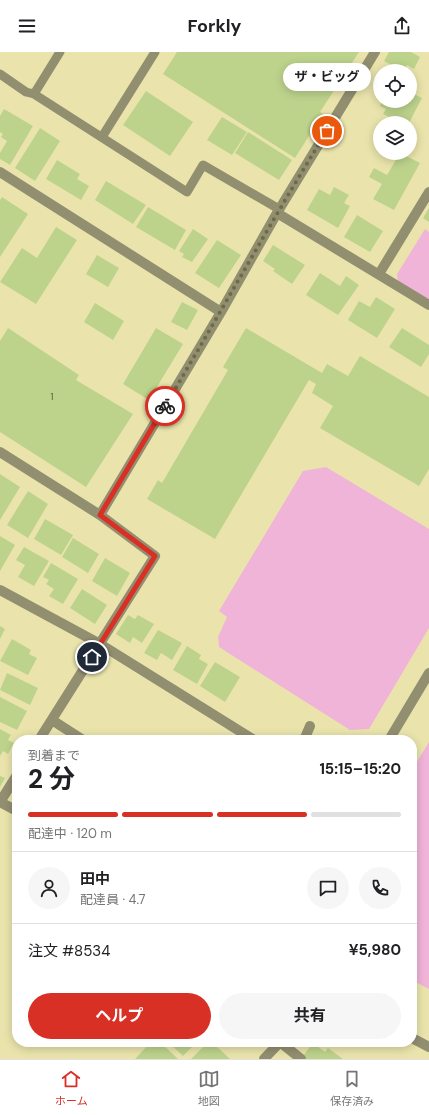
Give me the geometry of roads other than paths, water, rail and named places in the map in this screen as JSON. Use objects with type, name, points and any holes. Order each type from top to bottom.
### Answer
[{"type":"street","points":[[100,515],[221,312],[278,211],[375,52]]},
{"type":"street","points":[[0,172],[221,312]]},
{"type":"street","points":[[379,274],[429,192]]},
{"type":"street","points":[[278,211],[429,305]]},
{"type":"street","points":[[0,452],[100,515],[155,556],[42,735]]},
{"type":"street","points":[[0,590],[100,644],[246,735]]},
{"type":"street","points":[[392,735],[429,673]]},
{"type":"street","points":[[52,720],[75,735]]},
{"type":"street","points":[[306,735],[310,726]]},
{"type":"street","points":[[12,783],[0,802],[12,808]]},
{"type":"street","points":[[417,1041],[429,1047]]},
{"type":"street","points":[[264,1059],[275,1047]]},
{"type":"street","points":[[286,1047],[301,1059]]},
{"type":"lane","points":[[34,94],[60,52]]},
{"type":"lane","points":[[102,137],[156,52]]},
{"type":"lane","points":[[0,74],[26,92],[34,94],[187,192],[203,165],[278,211]]},
{"type":"place","name":"ザ・ビッグ","points":[[327,131]]}]
